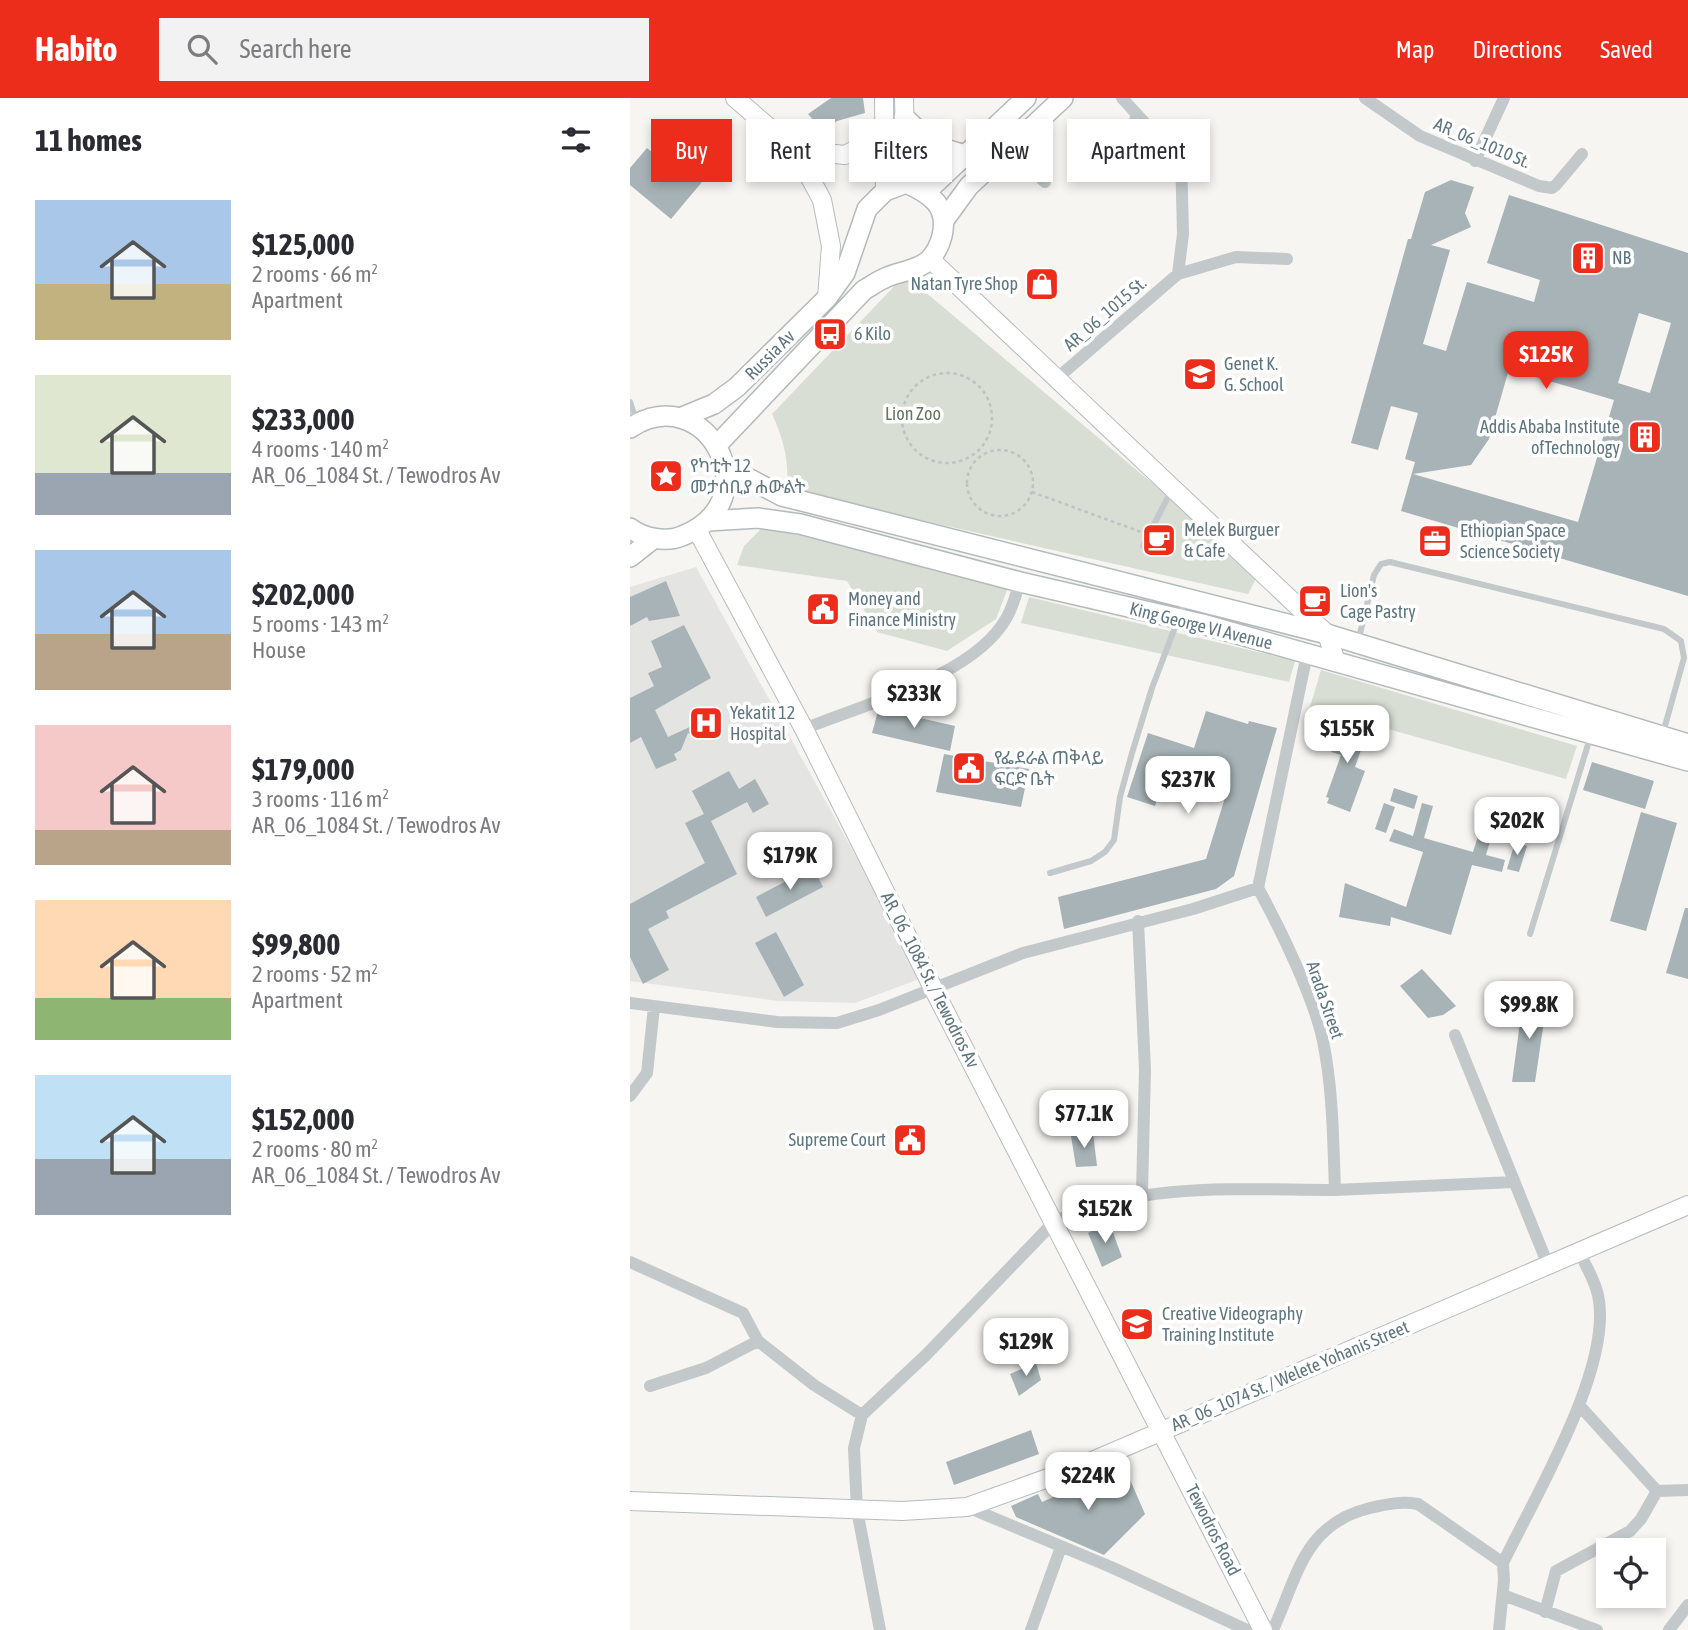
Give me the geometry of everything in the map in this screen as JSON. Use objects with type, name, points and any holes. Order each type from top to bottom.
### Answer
[{"type":"main road","points":[[735,98],[759,119]]},
{"type":"main road","points":[[884,98],[884,119]]},
{"type":"main road","points":[[1005,119],[1026,98]]},
{"type":"main road","points":[[1041,119],[1063,98]]},
{"type":"main road","points":[[904,108],[925,139],[943,149],[966,155]]},
{"type":"main road","points":[[904,108],[906,183]]},
{"type":"main road","points":[[926,192],[966,157]]},
{"type":"main road","points":[[812,182],[822,200],[828,220],[831,246],[827,298]]},
{"type":"main road","points":[[885,182],[885,191],[906,183],[926,192],[938,204],[945,219]]},
{"type":"main road","points":[[973,182],[945,219],[940,243],[930,259],[1055,380],[1327,634],[1336,662]]},
{"type":"main road","name":"Russia Av","points":[[633,426],[651,418],[680,418],[714,404],[737,387],[827,298],[845,273],[867,209],[885,191]]},
{"type":"main road","name":"Russia Av","points":[[716,445],[864,290],[884,278],[918,267],[930,259]]},
{"type":"main road","points":[[680,418],[701,428],[716,445],[725,467],[726,486],[720,505],[703,526]]},
{"type":"main road","name":"King George VI Avenue","points":[[725,467],[782,496],[1077,573],[1327,634],[1660,744],[1688,761]]},
{"type":"main road","name":"King George VI Avenue","points":[[653,538],[676,538],[703,526],[758,518],[780,520],[1020,582],[1180,619],[1336,662],[1594,724]]},
{"type":"main road","name":"AR_06_1084 St. / Tewodros Av","points":[[703,526],[933,988],[1162,1431]]},
{"type":"main road","points":[[630,528],[653,538],[630,557]]},
{"type":"main road","points":[[1076,595],[1077,573]]},
{"type":"main road","name":"King George VI Avenue","points":[[1660,744],[1688,744]]},
{"type":"main road","name":"AR_06_1074 St. / Welete Yohanis Street","points":[[630,1501],[857,1510],[933,1511],[967,1507],[1076,1468],[1688,1205]]},
{"type":"main road","name":"Tewodros Road","points":[[1162,1431],[1263,1630]]},
{"type":"street","points":[[1122,98],[1181,155],[1183,234],[1178,274]]},
{"type":"street","name":"AR_06_1010 St.","points":[[1365,98],[1420,136],[1539,186],[1552,188],[1583,155]]},
{"type":"street","points":[[1475,161],[1504,98]]},
{"type":"street","points":[[1136,119],[1137,114]]},
{"type":"street","name":"AR_06_1015 St.","points":[[1055,380],[1178,274],[1236,257],[1287,259]]},
{"type":"street","points":[[804,729],[936,678],[955,666],[989,639],[1007,618],[1020,582]]},
{"type":"street","points":[[630,1003],[777,1022],[836,1023],[1023,953],[1138,921],[1193,909],[1258,888],[1307,654]]},
{"type":"street","name":"Arada Street","points":[[1258,888],[1280,930],[1322,1037],[1333,1107],[1335,1190]]},
{"type":"street","points":[[1138,921],[1144,1069],[1142,1193]]},
{"type":"street","points":[[630,1096],[647,1073],[654,1007]]},
{"type":"street","points":[[1455,1035],[1548,1265]]},
{"type":"street","points":[[880,1630],[857,1510],[854,1448],[862,1415],[926,1355],[1054,1222],[1077,1211],[1142,1193],[1180,1190],[1335,1190],[1514,1182]]},
{"type":"street","points":[[1499,1630],[1503,1563],[1579,1405],[1595,1350],[1599,1318],[1598,1296],[1579,1251]]},
{"type":"street","points":[[630,1262],[743,1313],[758,1341],[814,1385],[862,1415]]},
{"type":"street","points":[[650,1386],[706,1368],[758,1341]]},
{"type":"street","points":[[1579,1405],[1657,1491],[1688,1490]]},
{"type":"street","points":[[1545,1612],[1556,1571],[1630,1531],[1641,1519],[1657,1491]]},
{"type":"street","points":[[1273,1630],[1315,1539],[1335,1520],[1355,1511],[1405,1502],[1418,1504],[1503,1563]]},
{"type":"street","points":[[967,1507],[1247,1630]]},
{"type":"street","points":[[1031,1630],[1061,1547]]},
{"type":"street","points":[[1503,1595],[1597,1630]]},
{"type":"street","points":[[1669,1630],[1688,1605]]},
{"type":"lane","points":[[630,402],[633,426]]},
{"type":"lane","points":[[1143,546],[1168,497]]},
{"type":"lane","points":[[1357,644],[1374,575],[1381,564],[1390,562],[1664,629],[1681,640],[1684,658],[1660,744]]},
{"type":"lane","points":[[1050,873],[1091,861],[1105,852],[1114,840],[1120,797],[1132,753],[1152,688],[1186,599]]},
{"type":"lane","points":[[1530,934],[1594,724]]},
{"type":"path","points":[[939,373],[954,373],[968,377],[981,386],[993,413],[989,435],[976,453],[963,461],[948,464],[920,455],[910,444],[903,431],[903,408],[913,388],[925,378],[939,373]]},
{"type":"path","points":[[1000,449],[1020,455],[1032,471],[1032,492],[1019,510],[1009,515],[986,513],[970,497],[968,474],[978,459],[990,451],[1000,449]]},
{"type":"path","points":[[976,453],[978,459]]},
{"type":"path","points":[[1032,492],[1149,534]]},
{"type":"shaded area","name":"Yekatit 12 Hospital","points":[[696,567],[922,978],[855,1003],[778,1001],[630,981],[630,587]]},
{"type":"green space","name":"Lion Zoo","points":[[905,275],[1259,573],[1248,594],[787,490],[785,451],[772,414]]},
{"type":"green space","points":[[764,526],[1009,585],[996,619],[947,651],[877,632],[847,581],[737,565],[744,546]]},
{"type":"green space","points":[[1029,597],[1295,661],[1289,682],[1021,623]]},
{"type":"green space","points":[[1321,670],[1577,746],[1566,779],[1310,707]]},
{"type":"building","points":[[831,98],[863,98],[865,113],[835,123],[835,119],[812,119],[808,114]]},
{"type":"building","points":[[647,148],[651,151],[651,182],[702,182],[671,219],[630,185],[630,168]]},
{"type":"building","points":[[1451,180],[1474,187],[1465,213],[1471,227],[1431,245],[1450,250],[1423,344],[1446,351],[1467,282],[1534,302],[1540,280],[1487,263],[1509,195],[1688,253],[1688,596],[1401,511],[1415,462],[1405,459],[1418,413],[1391,406],[1378,450],[1351,443],[1408,239],[1411,239],[1425,192]],"holes":[[[1639,313],[1671,323],[1650,393],[1618,383]],[[1509,369],[1614,400],[1578,522],[1413,474],[1471,465],[1489,439]]]},
{"type":"building","points":[[666,581],[680,616],[649,621],[647,617],[630,626],[630,597]]},
{"type":"building","name":"Yekatit 12 Hospital","points":[[684,625],[711,678],[655,710],[668,737],[705,720],[714,738],[698,739],[688,733],[681,750],[674,754],[677,760],[656,769],[641,737],[630,743],[630,698],[654,686],[648,673],[662,667],[651,641]]},
{"type":"building","points":[[881,709],[955,726],[950,751],[872,733],[878,711]]},
{"type":"building","points":[[1206,711],[1248,724],[1249,721],[1277,728],[1234,876],[1216,889],[1064,929],[1058,897],[1206,859],[1228,788],[1167,769],[1155,806],[1127,797],[1148,733],[1194,748]]},
{"type":"building","points":[[1356,720],[1370,725],[1355,767],[1365,771],[1350,812],[1327,803],[1329,798],[1326,797],[1341,755],[1331,752],[1340,724],[1347,726],[1349,721],[1355,723]]},
{"type":"building","points":[[944,754],[1029,769],[1021,807],[936,792]]},
{"type":"building","points":[[1592,762],[1654,781],[1645,809],[1583,790]]},
{"type":"building","points":[[729,771],[739,789],[755,779],[769,804],[753,813],[747,802],[711,821],[737,874],[666,911],[669,918],[648,929],[669,970],[643,984],[630,957],[630,904],[705,863],[685,823],[704,814],[692,791]]},
{"type":"building","points":[[1394,788],[1418,796],[1414,809],[1390,801]]},
{"type":"building","points":[[1384,803],[1395,807],[1386,833],[1375,829]]},
{"type":"building","points":[[1422,803],[1433,806],[1424,838],[1473,852],[1483,821],[1495,824],[1486,855],[1505,860],[1502,872],[1472,865],[1451,935],[1391,917],[1390,926],[1339,917],[1345,883],[1406,907],[1423,852],[1389,841],[1394,829],[1413,836]]},
{"type":"building","points":[[1641,812],[1677,823],[1646,931],[1610,921]]},
{"type":"building","points":[[1500,819],[1525,825],[1522,839],[1496,833]]},
{"type":"building","points":[[1515,842],[1527,846],[1519,872],[1507,869]]},
{"type":"building","points":[[813,867],[823,887],[766,917],[756,897]]},
{"type":"building","points":[[1685,908],[1688,908],[1688,979],[1666,973]]},
{"type":"building","points":[[776,932],[804,985],[784,997],[755,943]]},
{"type":"building","points":[[1422,969],[1456,1006],[1443,1015],[1428,1018],[1400,986]]},
{"type":"building","points":[[1523,1000],[1547,1001],[1535,1082],[1512,1082]]},
{"type":"building","points":[[1093,1133],[1097,1166],[1076,1167],[1071,1136]]},
{"type":"building","points":[[1109,1222],[1122,1257],[1102,1267],[1088,1233]]},
{"type":"building","points":[[1036,1363],[1041,1380],[1019,1396],[1010,1374]]},
{"type":"building","points":[[1031,1430],[1039,1454],[954,1485],[946,1462]]},
{"type":"building","points":[[1124,1466],[1145,1514],[1104,1555],[1016,1517],[1011,1506],[1038,1494],[1042,1502]]},
{"type":"place","name":"NB","points":[[1588,258]]},
{"type":"place","name":"Natan Tyre Shop","points":[[1042,284]]},
{"type":"place","name":"6 Kilo","points":[[830,334]]},
{"type":"place","name":"Genet K. G. School","points":[[1200,374]]},
{"type":"place","name":"Addis Ababa Institute ofTechnology","points":[[1645,437]]},
{"type":"place","name":"የካቲት 12 መታሰቢያ ሐውልት","points":[[666,476]]},
{"type":"place","name":"Melek Burguer & Cafe","points":[[1159,540]]},
{"type":"place","name":"Ethiopian Space Science Society","points":[[1435,541]]},
{"type":"place","name":"Lion's Cage Pastry","points":[[1315,601]]},
{"type":"place","name":"Money and Finance Ministry","points":[[823,609]]},
{"type":"place","name":"Yekatit 12 Hospital","points":[[706,723]]},
{"type":"place","name":"የፌደራል ጠቅላይ ፍርድ ቤት","points":[[969,768]]},
{"type":"place","name":"Supreme Court","points":[[910,1140]]},
{"type":"place","name":"Creative Videography Training Institute","points":[[1137,1324]]}]
